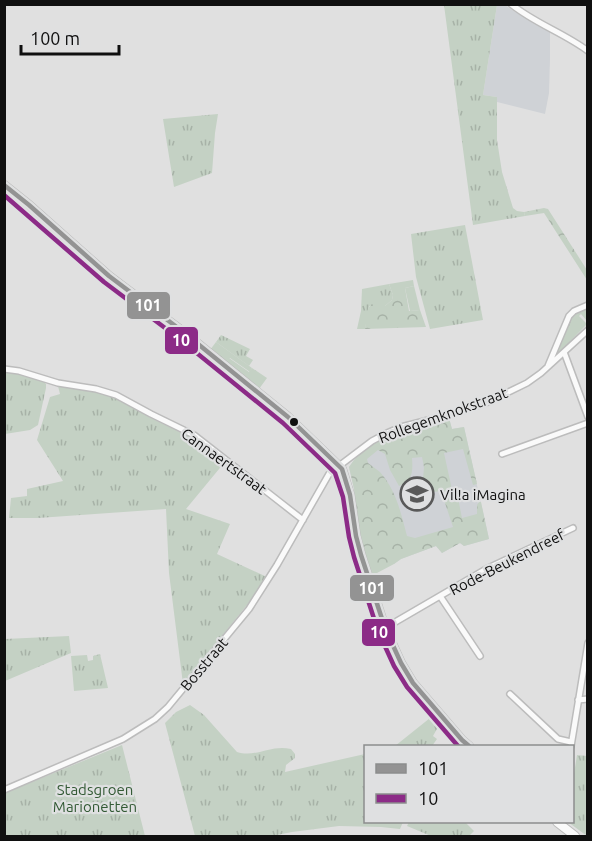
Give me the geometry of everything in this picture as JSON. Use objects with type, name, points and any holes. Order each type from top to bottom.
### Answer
[{"type":"street","points":[[511,4],[588,51]]},
{"type":"street","points":[[4,185],[108,276],[182,331],[288,417],[344,472],[348,483],[358,545],[385,628],[401,663],[414,683],[466,745]]},
{"type":"street","points":[[548,367],[569,316],[574,311],[588,305]]},
{"type":"street","name":"Rollegemknokstraat","points":[[339,466],[372,441],[387,433],[486,403],[527,382],[548,367],[588,330]]},
{"type":"street","points":[[564,352],[588,417]]},
{"type":"street","name":"Cannaertstraat","points":[[4,369],[117,395],[194,435],[303,520]]},
{"type":"street","points":[[502,454],[588,423]]},
{"type":"street","name":"Bosstraat","points":[[4,790],[112,744],[155,719],[168,707],[249,609],[275,569],[329,474],[339,466]]},
{"type":"street","name":"Rode-Beukendreef","points":[[385,628],[488,568],[573,528]]},
{"type":"street","name":"Rode-Beukendreef","points":[[440,596],[480,656]]},
{"type":"street","points":[[510,694],[558,739],[571,744],[588,643]]},
{"type":"street","points":[[578,700],[588,699]]},
{"type":"street","points":[[558,823],[575,837]]},
{"type":"shaded area","points":[[497,5],[505,5],[550,32],[549,93],[545,114],[497,102],[497,97],[483,95]]},
{"type":"shaded area","name":"Vil!a iMagina","points":[[449,418],[452,429],[464,427],[489,539],[464,546],[460,543],[442,553],[436,546],[401,559],[394,564],[357,523],[354,489],[349,467],[355,459]]},
{"type":"green space","points":[[444,5],[497,5],[483,95],[497,97],[497,140],[502,172],[513,208],[524,212],[525,216],[473,225]]},
{"type":"green space","points":[[218,114],[212,173],[174,187],[163,119]]},
{"type":"green space","points":[[548,209],[587,270],[587,280],[544,213],[525,216],[524,212]]},
{"type":"green space","points":[[465,225],[483,320],[430,329],[416,277],[411,234]]},
{"type":"green space","points":[[413,280],[414,286],[405,288],[409,311],[420,310],[426,327],[365,329],[370,305],[385,306],[392,300],[393,295],[389,284]]},
{"type":"green space","points":[[389,284],[393,295],[392,300],[385,306],[369,306],[365,329],[357,329],[362,289]]},
{"type":"green space","points":[[414,286],[420,310],[410,311],[405,288]]},
{"type":"green space","points":[[587,307],[587,321],[581,314],[579,316],[587,324],[557,355],[554,355],[567,322],[574,314]]},
{"type":"green space","points":[[221,335],[250,349],[246,356],[253,360],[249,366],[216,342]]},
{"type":"green space","points":[[216,342],[252,368],[250,372],[230,358],[226,362],[210,350]]},
{"type":"green space","points":[[229,358],[249,372],[252,368],[267,378],[259,389],[226,362]]},
{"type":"green space","points":[[5,371],[43,381],[46,384],[38,425],[30,430],[5,434]]},
{"type":"green space","points":[[58,386],[106,393],[194,439],[224,463],[186,509],[230,524],[217,554],[267,577],[183,684],[169,573],[166,509],[9,518],[11,498],[27,496],[27,489],[63,481],[37,440],[50,397],[60,394]]},
{"type":"green space","name":"Vil!a iMagina","points":[[447,417],[452,429],[464,427],[477,484],[473,485],[463,449],[444,453],[453,494],[457,493],[462,518],[477,514],[477,505],[481,502],[489,539],[464,546],[460,543],[442,553],[436,546],[401,559],[377,573],[380,583],[374,586],[362,548],[349,467],[358,455],[380,438],[393,432]],"holes":[[[378,450],[385,454],[390,470],[399,486],[410,479],[412,458],[422,457],[423,479],[433,492],[441,491],[453,527],[415,538],[407,536],[390,486],[380,472],[368,463],[367,459]]]},
{"type":"green space","points":[[69,636],[71,653],[5,681],[5,639]]},
{"type":"green space","points":[[100,654],[108,688],[74,691],[71,656],[87,655],[88,661]]},
{"type":"green space","points":[[190,705],[204,715],[237,752],[291,749],[295,758],[286,765],[285,772],[364,754],[364,823],[403,823],[400,829],[339,826],[272,836],[195,836],[165,723],[176,712]]},
{"type":"green space","points":[[430,718],[438,727],[433,736],[437,739],[433,745],[396,745]]},
{"type":"green space","name":"Stadsgroen Marionetten","points":[[122,745],[145,836],[6,836],[4,830],[5,793]]},
{"type":"green space","points":[[577,755],[587,756],[587,836],[569,823],[574,823],[574,774]]},
{"type":"green space","points":[[408,823],[466,823],[474,831],[469,836],[431,836],[407,826]]},
{"type":"transit line","name":"101","points":[[4,185],[109,276],[182,331],[288,417],[342,469],[350,495],[361,555],[385,628],[413,683],[468,745]]},
{"type":"transit line","name":"10","points":[[4,195],[104,282],[177,337],[283,423],[335,473],[343,497],[354,557],[378,631],[394,666],[407,687],[457,745]]},
{"type":"place","name":"Vil!a iMagina","points":[[417,494]]}]
